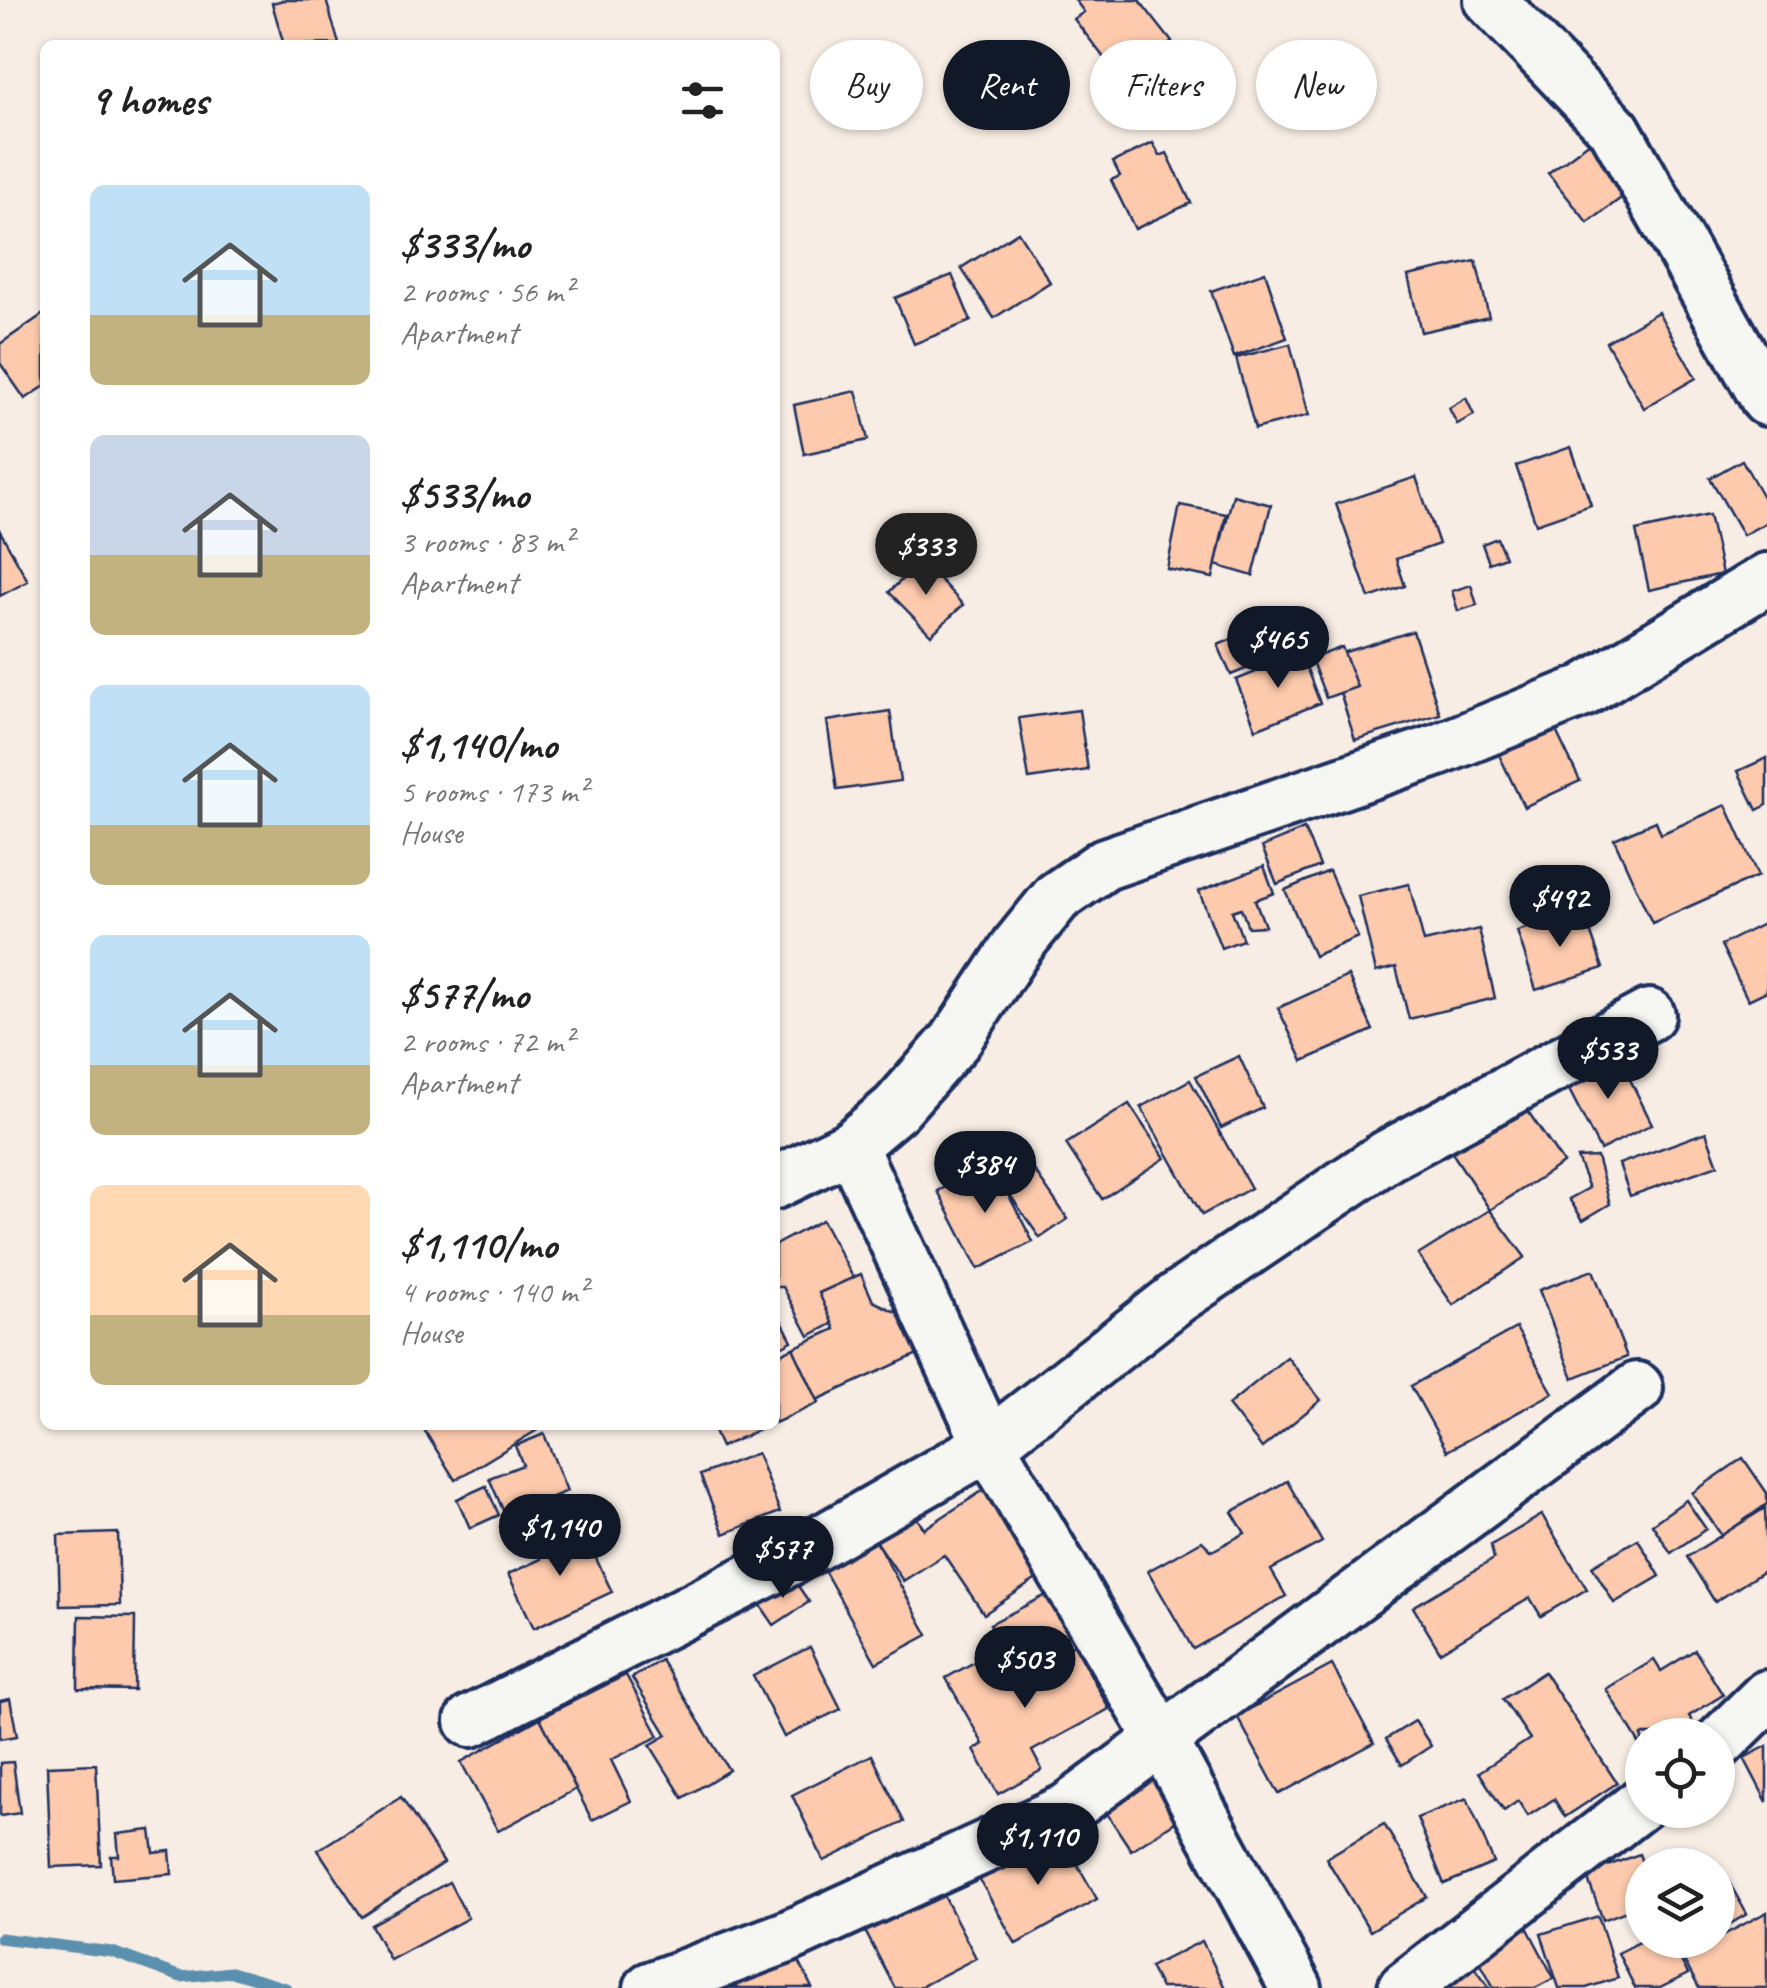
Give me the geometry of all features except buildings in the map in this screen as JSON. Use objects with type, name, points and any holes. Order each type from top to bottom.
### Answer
[{"type":"street","points":[[1490,0],[1615,130],[1767,400]]},
{"type":"street","points":[[780,1181],[851,1146],[896,1108],[955,1042],[1018,945],[1057,897],[1105,864],[1438,750],[1584,691],[1767,579]]},
{"type":"street","points":[[471,1721],[785,1562],[989,1445],[1177,1298],[1387,1156],[1649,1015]]},
{"type":"street","points":[[851,1146],[989,1445],[1162,1740],[1296,1988]]},
{"type":"street","points":[[650,1988],[786,1937],[1066,1810],[1636,1388]]},
{"type":"street","points":[[1735,1727],[1767,1696]]},
{"type":"street","points":[[1404,1988],[1625,1815]]},
{"type":"waterway","points":[[0,1938],[112,1952],[181,1977],[231,1972],[286,1988]]}]
